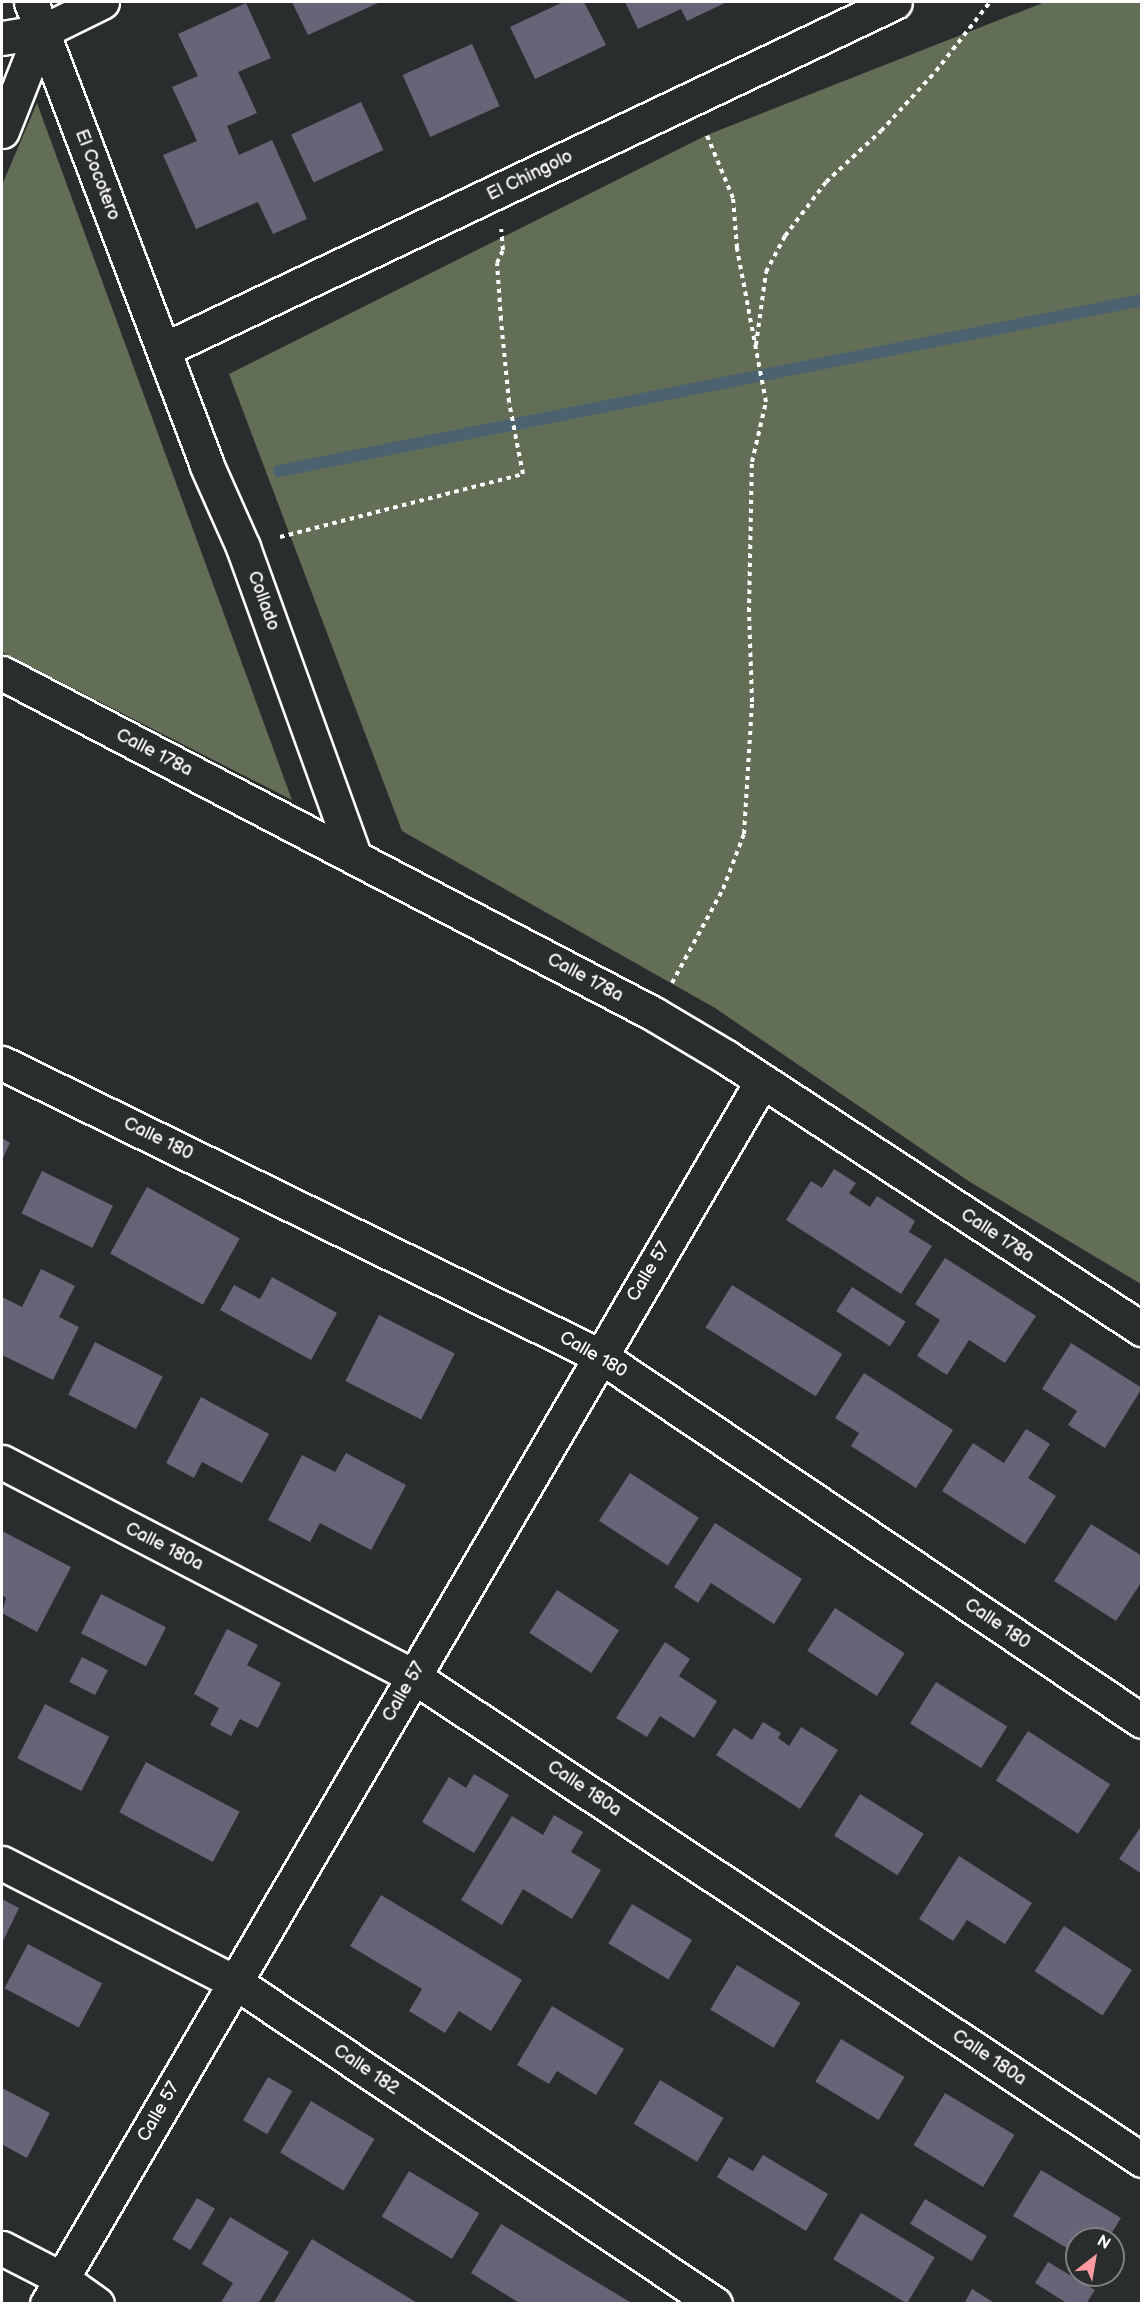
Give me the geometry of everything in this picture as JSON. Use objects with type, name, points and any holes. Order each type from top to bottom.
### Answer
[{"type":"street","name":"El Cocotero","points":[[30,2],[165,349]]},
{"type":"street","points":[[2,38],[41,32],[102,2]]},
{"type":"street","name":"El Chingolo","points":[[165,349],[895,2]]},
{"type":"street","points":[[2,130],[41,32]]},
{"type":"street","name":"Collado","points":[[165,349],[207,466],[243,547],[354,856]]},
{"type":"street","name":"Calle 178a","points":[[2,673],[654,1014],[762,1081],[1142,1329]]},
{"type":"street","name":"Calle 180","points":[[2,1063],[600,1356],[1142,1721]]},
{"type":"street","name":"Calle 57","points":[[55,2291],[762,1081]]},
{"type":"street","name":"Calle 180a","points":[[2,1462],[413,1676],[1142,2160]]},
{"type":"street","name":"Calle 182","points":[[2,1863],[235,1982],[715,2304]]},
{"type":"street","points":[[2,2248],[55,2291],[97,2304]]},
{"type":"path","points":[[756,349],[766,272],[785,236],[826,183],[881,131],[936,71],[990,2]]},
{"type":"path","points":[[654,1014],[723,889],[744,834],[752,702],[749,612],[752,462],[766,402],[737,248],[733,198],[716,153],[688,100]]},
{"type":"path","points":[[243,547],[523,474],[509,402],[497,263],[503,250],[496,193]]},
{"type":"green space","points":[[1045,2],[1141,2],[1141,1284],[970,1182],[715,1008],[402,831],[229,374],[707,135]]},
{"type":"green space","points":[[37,103],[292,800],[2,652],[2,185]]},
{"type":"building","points":[[292,2],[380,2],[308,35]]},
{"type":"building","points":[[563,2],[584,2],[606,45],[535,79],[510,27]]},
{"type":"building","points":[[625,2],[727,2],[687,21],[681,9],[638,29]]},
{"type":"building","points":[[246,3],[271,58],[238,72],[257,113],[227,126],[239,155],[272,140],[307,219],[273,234],[258,202],[196,229],[163,155],[197,141],[172,87],[198,76],[178,34]]},
{"type":"building","points":[[472,44],[500,106],[430,137],[403,75]]},
{"type":"building","points":[[361,102],[383,150],[314,183],[291,135]]},
{"type":"building","points":[[2,1138],[10,1143],[2,1160]]},
{"type":"building","points":[[834,1169],[856,1183],[849,1193],[870,1207],[877,1196],[915,1221],[909,1232],[932,1246],[901,1294],[786,1220],[811,1181],[822,1188]]},
{"type":"building","points":[[42,1171],[113,1206],[92,1248],[21,1213]]},
{"type":"building","points":[[147,1187],[240,1238],[203,1305],[110,1253]]},
{"type":"building","points":[[945,1258],[1036,1316],[1005,1363],[969,1340],[947,1375],[917,1356],[940,1320],[915,1304]]},
{"type":"building","points":[[41,1269],[75,1286],[59,1317],[79,1327],[53,1380],[2,1355],[2,1297],[22,1307]]},
{"type":"building","points":[[272,1277],[337,1313],[311,1360],[220,1310],[234,1285],[260,1299]]},
{"type":"building","points":[[732,1285],[842,1354],[816,1396],[706,1327]]},
{"type":"building","points":[[852,1287],[906,1322],[890,1346],[836,1311]]},
{"type":"building","points":[[379,1315],[455,1354],[421,1420],[345,1381]]},
{"type":"building","points":[[95,1342],[163,1377],[136,1429],[68,1395]]},
{"type":"building","points":[[1071,1343],[1142,1388],[1105,1448],[1068,1425],[1077,1411],[1042,1389]]},
{"type":"building","points":[[864,1373],[953,1430],[916,1488],[851,1446],[859,1433],[835,1418]]},
{"type":"building","points":[[201,1397],[269,1434],[242,1483],[202,1462],[194,1478],[166,1463]]},
{"type":"building","points":[[1026,1429],[1050,1444],[1028,1478],[1056,1496],[1025,1544],[942,1491],[973,1443],[1004,1463]]},
{"type":"building","points":[[346,1453],[406,1485],[371,1550],[320,1523],[310,1542],[268,1520],[302,1455],[335,1472]]},
{"type":"building","points":[[630,1473],[699,1518],[668,1565],[599,1521]]},
{"type":"building","points":[[715,1523],[802,1579],[774,1624],[711,1583],[698,1603],[674,1587]]},
{"type":"building","points":[[1091,1524],[1142,1556],[1142,1581],[1116,1621],[1054,1581]]},
{"type":"building","points":[[2,1531],[71,1567],[37,1632],[2,1613],[6,1598],[2,1595]]},
{"type":"building","points":[[557,1590],[619,1630],[591,1673],[529,1633]]},
{"type":"building","points":[[101,1594],[166,1627],[146,1666],[81,1633]]},
{"type":"building","points":[[835,1608],[905,1653],[877,1696],[807,1651]]},
{"type":"building","points":[[227,1629],[258,1645],[247,1665],[281,1683],[258,1728],[240,1719],[231,1736],[210,1725],[219,1708],[194,1694]]},
{"type":"building","points":[[665,1642],[690,1659],[679,1676],[717,1701],[694,1738],[660,1716],[647,1737],[616,1718]]},
{"type":"building","points":[[82,1657],[108,1670],[95,1695],[69,1682]]},
{"type":"building","points":[[936,1682],[1007,1727],[981,1768],[910,1724]]},
{"type":"building","points":[[45,1704],[109,1737],[81,1791],[17,1758]]},
{"type":"building","points":[[763,1722],[781,1733],[778,1738],[789,1746],[801,1727],[838,1750],[800,1809],[716,1755],[734,1728],[752,1740]]},
{"type":"building","points":[[1028,1731],[1110,1784],[1078,1834],[996,1780]]},
{"type":"building","points":[[146,1762],[240,1812],[213,1862],[119,1812]]},
{"type":"building","points":[[474,1774],[509,1795],[474,1853],[422,1822],[449,1777],[466,1788]]},
{"type":"building","points":[[860,1794],[924,1834],[898,1875],[834,1836]]},
{"type":"building","points":[[554,1815],[583,1832],[571,1852],[601,1870],[572,1919],[523,1889],[502,1925],[461,1900],[512,1816],[543,1835]]},
{"type":"building","points":[[1142,1825],[1142,1874],[1119,1859]]},
{"type":"building","points":[[959,1856],[1032,1903],[1005,1944],[967,1920],[953,1941],[919,1919]]},
{"type":"building","points":[[381,1895],[522,1980],[491,2031],[459,2011],[445,2033],[409,2011],[422,1989],[350,1946]]},
{"type":"building","points":[[2,1899],[19,1908],[2,1943]]},
{"type":"building","points":[[632,1904],[692,1940],[668,1979],[608,1943]]},
{"type":"building","points":[[1064,1926],[1132,1970],[1103,2015],[1035,1971]]},
{"type":"building","points":[[28,1944],[102,1983],[79,2028],[5,1988]]},
{"type":"building","points":[[737,1965],[800,2003],[774,2048],[710,2010]]},
{"type":"building","points":[[552,2006],[624,2049],[596,2095],[557,2071],[549,2084],[517,2065]]},
{"type":"building","points":[[841,2039],[904,2077],[879,2120],[815,2082]]},
{"type":"building","points":[[268,2077],[292,2091],[267,2134],[243,2120]]},
{"type":"building","points":[[660,2080],[723,2118],[697,2162],[634,2124]]},
{"type":"building","points":[[2,2088],[50,2113],[27,2158],[3,2145],[2,2149]]},
{"type":"building","points":[[945,2093],[1014,2135],[983,2187],[914,2145]]},
{"type":"building","points":[[311,2101],[374,2139],[344,2191],[280,2152]]},
{"type":"building","points":[[763,2155],[828,2194],[806,2231],[717,2177],[729,2157],[753,2171]]},
{"type":"building","points":[[1041,2170],[1121,2218],[1115,2227],[1065,2227],[1065,2247],[1013,2216]]},
{"type":"building","points":[[409,2171],[479,2213],[452,2259],[382,2216]]},
{"type":"building","points":[[197,2198],[215,2209],[190,2250],[172,2239]]},
{"type":"building","points":[[925,2199],[987,2236],[972,2261],[910,2224]]},
{"type":"building","points":[[861,2213],[935,2257],[907,2304],[833,2259]]},
{"type":"building","points":[[230,2217],[289,2252],[258,2304],[220,2304],[233,2283],[202,2264]]},
{"type":"building","points":[[501,2224],[633,2304],[521,2304],[471,2273]]},
{"type":"building","points":[[312,2239],[419,2304],[273,2304]]},
{"type":"building","points":[[1048,2262],[1065,2272],[1065,2287],[1090,2287],[1095,2290],[1086,2304],[1068,2304],[1035,2283]]},
{"type":"building","points":[[972,2289],[996,2304],[964,2304]]},
{"type":"waterway","points":[[279,471],[1142,300]]}]
